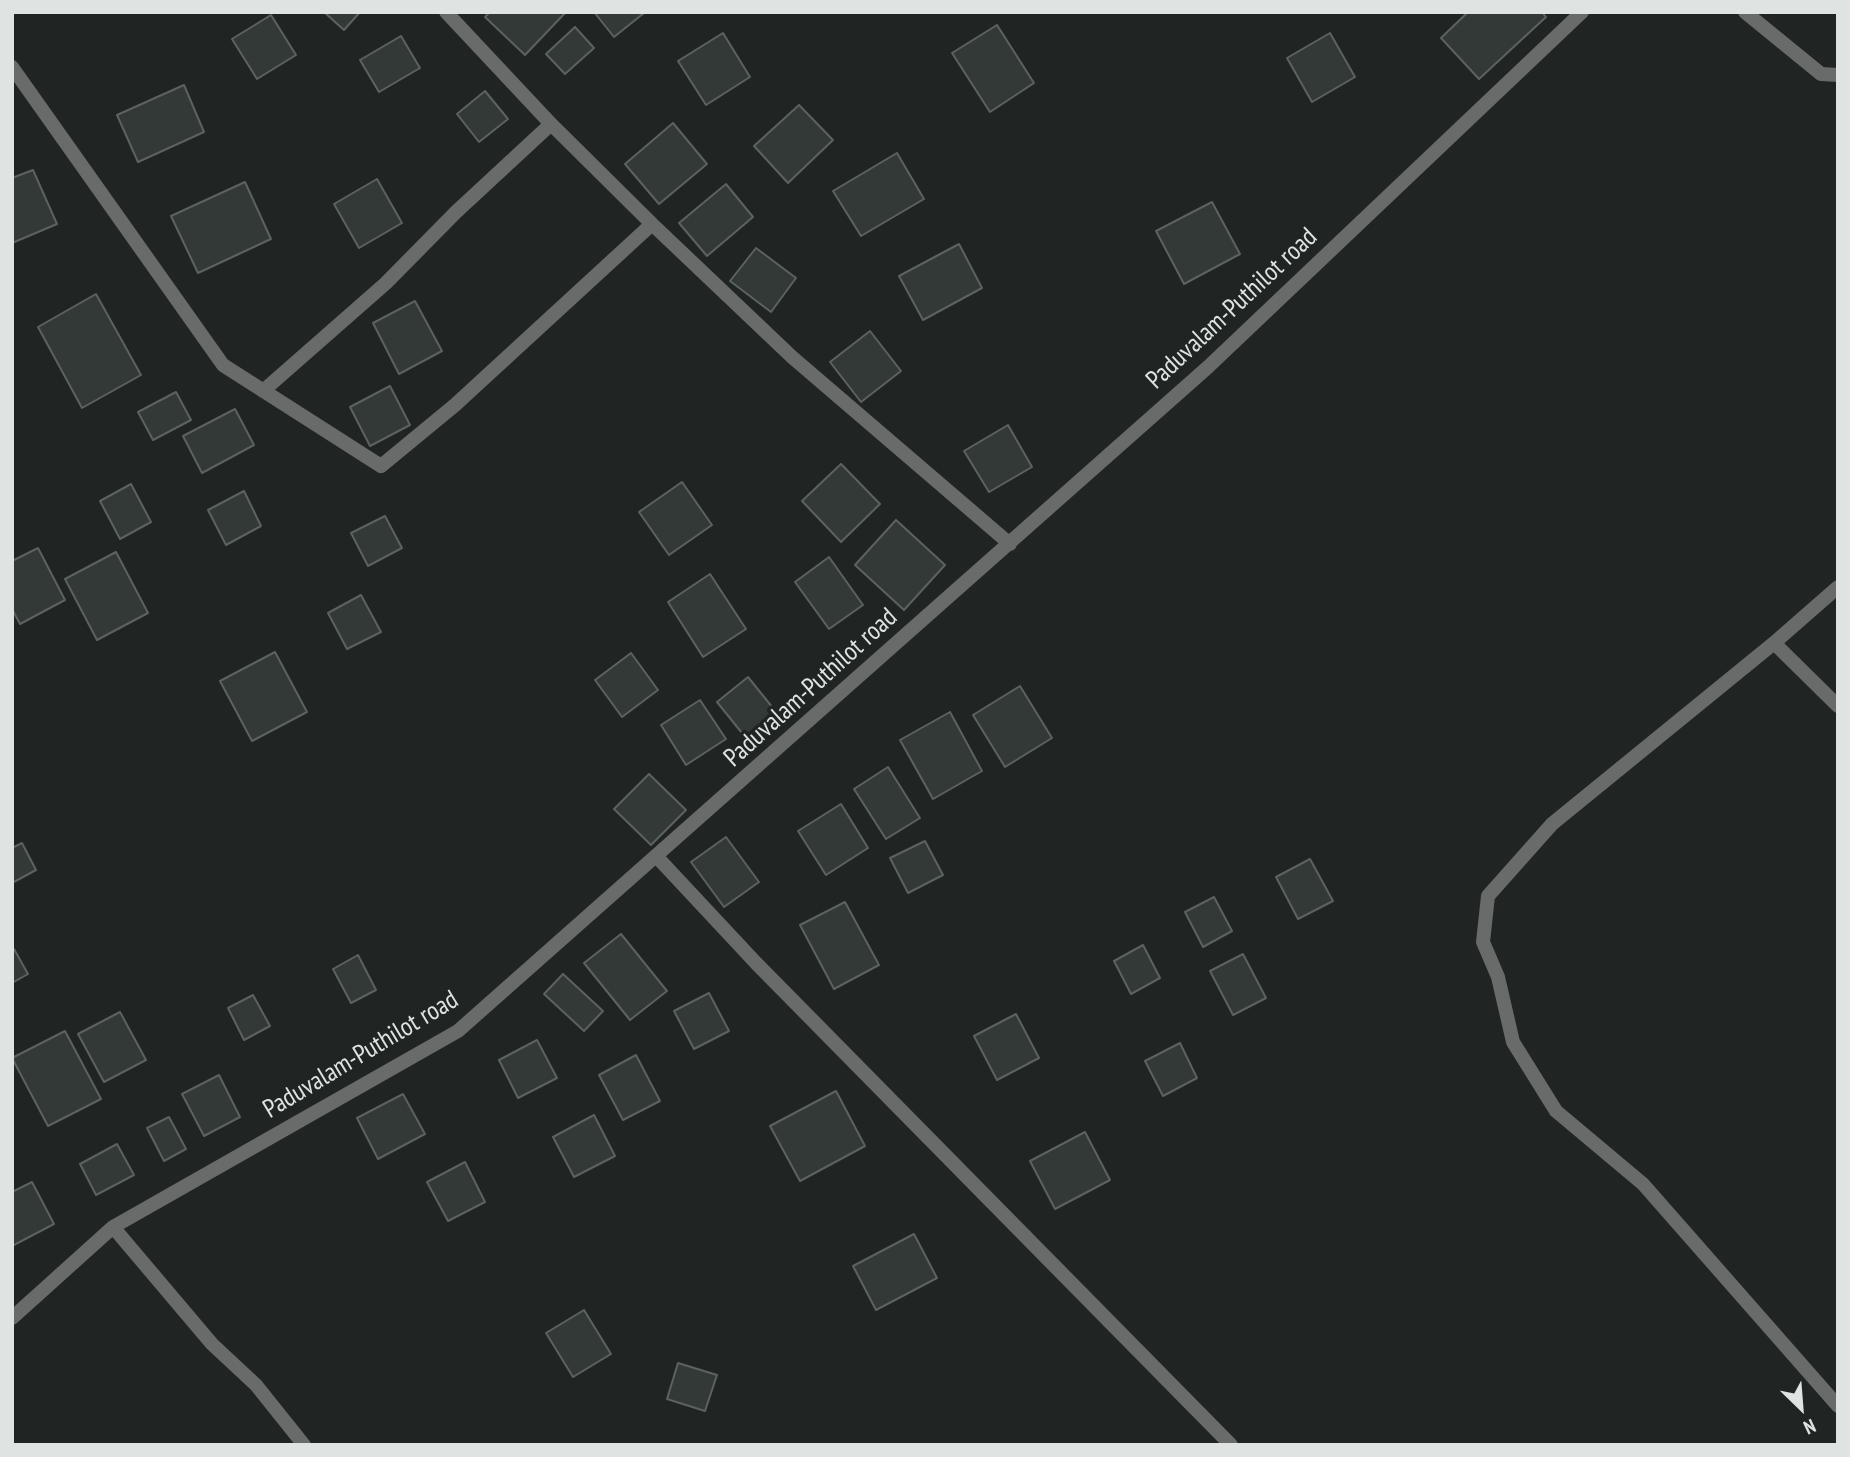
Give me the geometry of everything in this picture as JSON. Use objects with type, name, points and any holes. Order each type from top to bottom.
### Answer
[{"type":"street","points":[[446,12],[551,124],[792,357],[1010,544]]},
{"type":"street","name":"Paduvalam-Puthilot road","points":[[12,1318],[113,1227],[458,1031],[1208,367],[1582,12]]},
{"type":"street","points":[[1745,12],[1821,74],[1838,75]]},
{"type":"street","points":[[12,67],[223,365],[382,466],[456,405],[652,224]]},
{"type":"street","points":[[263,391],[386,283],[456,212],[551,124]]},
{"type":"street","points":[[1838,587],[1552,824],[1488,896],[1483,942],[1498,978],[1513,1042],[1556,1111],[1643,1184],[1838,1406]]},
{"type":"street","points":[[1773,643],[1838,706]]},
{"type":"street","points":[[657,857],[756,963],[1231,1445]]},
{"type":"street","points":[[113,1227],[212,1344],[256,1385],[304,1445]]},
{"type":"building","points":[[324,12],[360,12],[344,30]]},
{"type":"building","points":[[490,12],[566,12],[525,55],[485,17]]},
{"type":"building","points":[[594,12],[644,12],[644,13],[614,37]]},
{"type":"building","points":[[1468,12],[1542,12],[1546,17],[1479,79],[1441,38]]},
{"type":"building","points":[[271,15],[296,55],[257,79],[232,39]]},
{"type":"building","points":[[997,25],[1034,83],[990,112],[952,53]]},
{"type":"building","points":[[575,27],[594,48],[565,74],[546,54]]},
{"type":"building","points":[[723,33],[750,77],[706,105],[678,61]]},
{"type":"building","points":[[1330,33],[1355,77],[1312,102],[1287,58]]},
{"type":"building","points":[[401,36],[420,68],[379,92],[360,60]]},
{"type":"building","points":[[184,85],[204,132],[138,162],[117,115]]},
{"type":"building","points":[[485,91],[508,119],[479,142],[457,114]]},
{"type":"building","points":[[799,105],[833,140],[788,183],[754,146]]},
{"type":"building","points":[[673,123],[707,164],[659,204],[625,164]]},
{"type":"building","points":[[897,153],[924,199],[861,236],[833,191]]},
{"type":"building","points":[[33,170],[57,224],[12,243],[12,178]]},
{"type":"building","points":[[377,179],[402,223],[359,248],[334,204]]},
{"type":"building","points":[[245,182],[271,239],[198,273],[171,216]]},
{"type":"building","points":[[726,184],[753,217],[707,256],[679,223]]},
{"type":"building","points":[[1212,202],[1240,254],[1184,284],[1156,231]]},
{"type":"building","points":[[959,244],[982,288],[923,320],[899,276]]},
{"type":"building","points":[[756,248],[796,278],[771,312],[730,281]]},
{"type":"building","points":[[96,294],[141,375],[82,408],[38,327]]},
{"type":"building","points":[[415,301],[442,351],[399,374],[373,323]]},
{"type":"building","points":[[870,331],[901,371],[861,402],[830,362]]},
{"type":"building","points":[[390,386],[410,425],[370,446],[350,407]]},
{"type":"building","points":[[176,392],[191,420],[153,440],[138,412]]},
{"type":"building","points":[[235,409],[254,445],[202,473],[183,436]]},
{"type":"building","points":[[1008,425],[1032,467],[989,492],[964,451]]},
{"type":"building","points":[[841,464],[880,504],[841,542],[802,501]]},
{"type":"building","points":[[682,482],[712,525],[669,555],[639,512]]},
{"type":"building","points":[[131,484],[151,522],[120,539],[100,501]]},
{"type":"building","points":[[244,491],[261,526],[226,545],[208,510]]},
{"type":"building","points":[[385,516],[402,548],[368,566],[351,533]]},
{"type":"building","points":[[896,520],[945,565],[904,610],[855,565]]},
{"type":"building","points":[[38,548],[65,600],[20,624],[12,609],[12,561]]},
{"type":"building","points":[[116,552],[148,613],[97,640],[65,579]]},
{"type":"building","points":[[829,557],[863,605],[829,629],[795,582]]},
{"type":"building","points":[[710,574],[746,629],[703,657],[668,602]]},
{"type":"building","points":[[361,595],[381,632],[347,649],[328,613]]},
{"type":"building","points":[[275,652],[307,712],[252,741],[220,681]]},
{"type":"building","points":[[631,653],[658,690],[622,717],[595,680]]},
{"type":"building","points":[[748,677],[781,718],[750,743],[717,702]]},
{"type":"building","points":[[1020,686],[1052,738],[1005,767],[973,715]]},
{"type":"building","points":[[700,700],[726,739],[686,765],[661,725]]},
{"type":"building","points":[[950,712],[982,771],[933,799],[900,740]]},
{"type":"building","points":[[888,767],[920,818],[886,839],[854,789]]},
{"type":"building","points":[[649,774],[686,810],[651,845],[614,809]]},
{"type":"building","points":[[841,804],[868,848],[826,875],[798,831]]},
{"type":"building","points":[[726,837],[759,882],[724,907],[691,862]]},
{"type":"building","points":[[925,841],[943,875],[908,893],[890,858]]},
{"type":"building","points":[[22,843],[36,870],[12,883],[12,848]]},
{"type":"building","points":[[1310,859],[1333,901],[1298,919],[1276,877]]},
{"type":"building","points":[[1214,897],[1232,931],[1203,947],[1185,912]]},
{"type":"building","points":[[845,902],[879,965],[834,989],[800,925]]},
{"type":"building","points":[[621,934],[667,991],[630,1020],[584,963]]},
{"type":"building","points":[[1143,945],[1160,978],[1131,994],[1114,961]]},
{"type":"building","points":[[14,949],[28,974],[12,983],[12,950]]},
{"type":"building","points":[[1243,954],[1266,998],[1233,1015],[1210,971]]},
{"type":"building","points":[[358,955],[376,990],[351,1003],[333,969]]},
{"type":"building","points":[[563,974],[603,1011],[584,1031],[544,994]]},
{"type":"building","points":[[709,993],[729,1031],[694,1049],[674,1011]]},
{"type":"building","points":[[253,995],[270,1026],[244,1040],[228,1008]]},
{"type":"building","points":[[120,1012],[146,1060],[104,1082],[78,1034]]},
{"type":"building","points":[[1016,1014],[1039,1058],[997,1080],[974,1036]]},
{"type":"building","points":[[65,1031],[101,1099],[48,1126],[12,1058]]},
{"type":"building","points":[[537,1040],[557,1078],[518,1098],[499,1060]]},
{"type":"building","points":[[1180,1043],[1197,1078],[1163,1096],[1145,1061]]},
{"type":"building","points":[[636,1055],[660,1101],[623,1120],[599,1075]]},
{"type":"building","points":[[219,1075],[240,1117],[204,1136],[182,1094]]},
{"type":"building","points":[[836,1091],[865,1146],[800,1181],[770,1126]]},
{"type":"building","points":[[403,1094],[425,1134],[378,1159],[357,1118]]},
{"type":"building","points":[[594,1115],[615,1156],[574,1177],[553,1137]]},
{"type":"building","points":[[169,1117],[186,1149],[164,1161],[147,1128]]},
{"type":"building","points":[[1085,1132],[1110,1180],[1055,1209],[1030,1161]]},
{"type":"building","points":[[117,1144],[134,1175],[96,1195],[80,1164]]},
{"type":"building","points":[[465,1162],[485,1202],[448,1221],[427,1182]]},
{"type":"building","points":[[32,1182],[54,1224],[12,1246],[12,1192]]},
{"type":"building","points":[[914,1234],[937,1278],[876,1310],[853,1266]]},
{"type":"building","points":[[584,1310],[611,1354],[573,1377],[546,1333]]},
{"type":"building","points":[[678,1363],[717,1375],[705,1411],[667,1399]]}]
